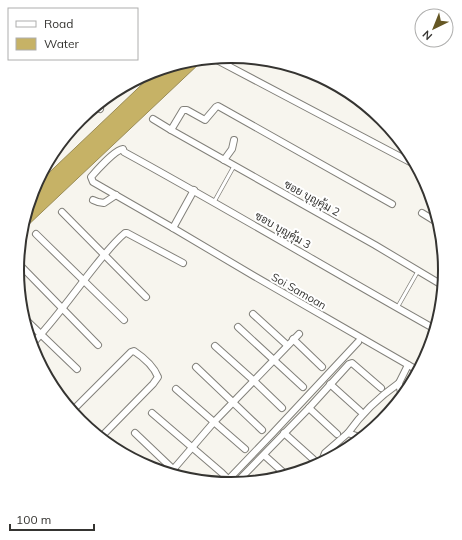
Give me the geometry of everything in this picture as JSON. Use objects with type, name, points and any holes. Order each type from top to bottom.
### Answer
[{"type":"street","points":[[223,63],[406,159]]},
{"type":"street","points":[[171,130],[183,110],[187,110],[205,120],[218,106],[392,204]]},
{"type":"street","name":"ซอย บุญคุ้ม 2","points":[[153,119],[375,245],[438,283]]},
{"type":"street","points":[[224,160],[232,149],[234,140]]},
{"type":"street","name":"ซอบ บุญคุ้ม 3","points":[[123,149],[124,152],[194,190],[430,326]]},
{"type":"street","name":"Soi Samoan","points":[[123,149],[106,162],[91,177],[92,182],[413,368]]},
{"type":"street","points":[[173,228],[194,190]]},
{"type":"street","points":[[93,200],[104,203],[116,195]]},
{"type":"street","points":[[62,212],[146,297]]},
{"type":"street","points":[[422,213],[432,219]]},
{"type":"street","points":[[36,339],[63,308],[104,255],[124,234],[127,233],[183,262]]},
{"type":"street","points":[[36,234],[124,320]]},
{"type":"street","points":[[24,268],[98,345]]},
{"type":"street","points":[[253,314],[287,345]]},
{"type":"street","points":[[31,325],[77,369]]},
{"type":"street","points":[[238,327],[303,387]]},
{"type":"street","points":[[176,470],[192,447],[214,422],[299,334]]},
{"type":"street","points":[[293,339],[322,367]]},
{"type":"street","points":[[233,477],[358,342]]},
{"type":"street","points":[[215,346],[282,408]]},
{"type":"street","points":[[76,407],[131,352],[134,351],[139,355],[158,377],[154,384],[104,434]]},
{"type":"street","points":[[244,477],[351,363],[381,388]]},
{"type":"street","points":[[324,455],[348,433],[372,404],[399,383],[408,365]]},
{"type":"street","points":[[196,367],[262,430]]},
{"type":"street","points":[[399,383],[400,389]]},
{"type":"street","points":[[330,384],[360,411]]},
{"type":"street","points":[[176,389],[245,449]]},
{"type":"street","points":[[309,408],[337,434]]},
{"type":"street","points":[[152,413],[222,473],[225,477]]},
{"type":"street","points":[[135,432],[170,468]]},
{"type":"street","points":[[284,433],[313,459]]},
{"type":"street","points":[[348,433],[355,436]]},
{"type":"street","points":[[264,455],[282,471]]},
{"type":"lane","points":[[214,202],[234,166]]},
{"type":"lane","points":[[397,308],[418,271]]},
{"type":"water","points":[[197,66],[29,224],[35,203],[47,175],[145,82],[177,70]]}]
